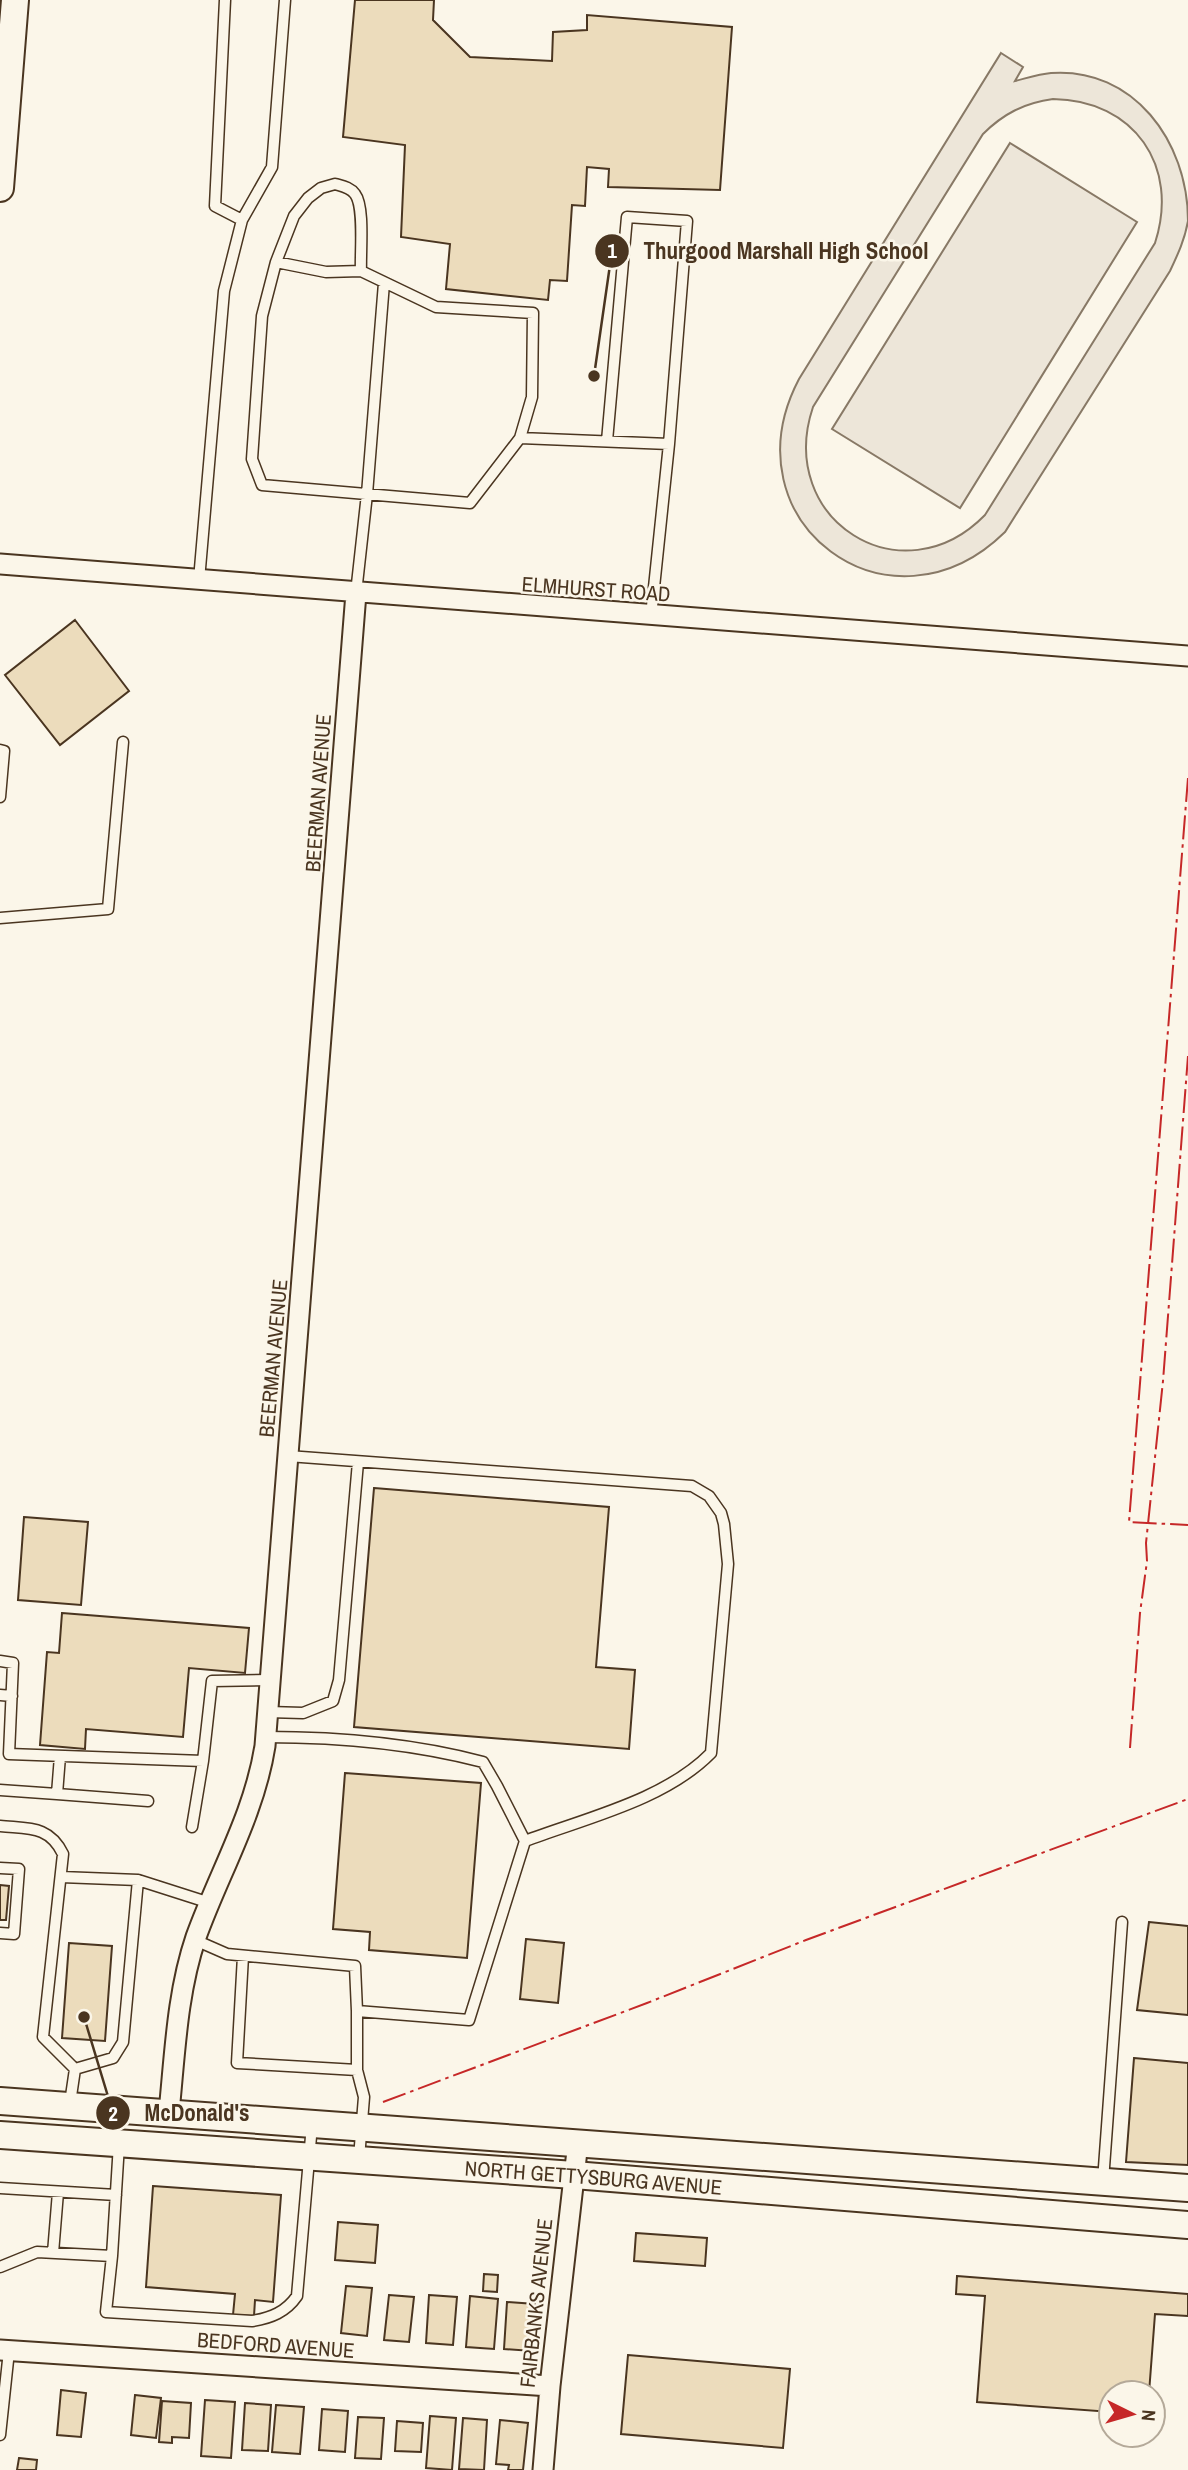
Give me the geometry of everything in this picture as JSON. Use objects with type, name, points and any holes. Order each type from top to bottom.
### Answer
[{"type":"main road","points":[[0,188],[15,0]]},
{"type":"main road","name":"NORTH GETTYSBURG AVENUE","points":[[0,2101],[1188,2188]]},
{"type":"main road","name":"NORTH GETTYSBURG AVENUE","points":[[0,2135],[573,2175],[1188,2225]]},
{"type":"street","name":"ELMHURST ROAD","points":[[0,564],[1188,656]]},
{"type":"street","name":"BEERMAN AVENUE","points":[[169,2112],[178,2013],[195,1940],[255,1793],[266,1737],[356,593]]},
{"type":"street","name":"FAIRBANKS AVENUE","points":[[543,2470],[578,2142]]},
{"type":"street","name":"BEDFORD AVENUE","points":[[4,2350],[550,2386]]},
{"type":"lane","points":[[225,0],[215,206],[242,220]]},
{"type":"lane","points":[[199,580],[224,291],[242,220],[272,167],[285,0]]},
{"type":"lane","points":[[276,262],[326,272],[361,271],[436,307],[533,313],[532,397],[520,438],[470,503],[262,485],[252,459],[262,316],[276,262],[294,216],[308,198],[321,188],[335,184],[346,187],[355,195],[359,207],[361,271]]},
{"type":"lane","points":[[607,441],[627,217],[687,221],[669,444],[651,616]]},
{"type":"lane","points":[[356,593],[384,283]]},
{"type":"lane","points":[[520,438],[669,444]]},
{"type":"lane","points":[[0,918],[108,909],[123,742]]},
{"type":"lane","points":[[0,797],[2,750]]},
{"type":"lane","points":[[288,1456],[692,1486],[709,1496],[721,1513],[728,1564],[711,1753],[693,1771],[648,1797],[524,1841]]},
{"type":"lane","points":[[268,1712],[303,1713],[333,1701],[339,1680],[358,1462]]},
{"type":"lane","points":[[0,1661],[13,1664],[12,1696],[4,1754],[203,1760]]},
{"type":"lane","points":[[192,1827],[212,1681],[270,1680]]},
{"type":"lane","points":[[0,1695],[12,1696]]},
{"type":"lane","points":[[266,1737],[329,1737],[435,1750],[483,1762],[498,1786],[524,1841],[469,2020],[357,2011]]},
{"type":"lane","points":[[57,1794],[60,1756]]},
{"type":"lane","points":[[0,1790],[148,1801]]},
{"type":"lane","points":[[0,1826],[40,1830],[56,1840],[63,1854],[43,2037],[75,2069]]},
{"type":"lane","points":[[0,1868],[19,1869],[14,1934],[0,1933]]},
{"type":"lane","points":[[61,1877],[138,1880],[210,1903]]},
{"type":"lane","points":[[75,2069],[113,2058],[123,2042],[138,1880]]},
{"type":"lane","points":[[1103,2182],[1122,1922]]},
{"type":"lane","points":[[195,1940],[227,1954],[355,1965],[357,2070],[364,2097],[358,2160]]},
{"type":"lane","points":[[243,1956],[237,2063],[357,2070]]},
{"type":"lane","points":[[69,2105],[75,2069]]},
{"type":"lane","points":[[119,2143],[106,2312],[252,2321],[269,2319],[297,2296],[312,2122]]},
{"type":"lane","points":[[0,2188],[116,2195]]},
{"type":"lane","points":[[53,2253],[58,2192]]},
{"type":"lane","points":[[0,2267],[37,2252],[112,2256]]},
{"type":"lane","points":[[0,2435],[4,2350]]},
{"type":"shaded area","points":[[1001,53],[1023,67],[1015,81],[1051,73],[1080,74],[1107,82],[1130,96],[1150,115],[1166,137],[1178,163],[1185,191],[1188,221],[1170,271],[1005,532],[960,564],[914,576],[870,571],[831,552],[801,520],[783,479],[782,431],[799,379]],"holes":[[[1053,99],[1082,102],[1107,111],[1127,125],[1144,142],[1155,164],[1161,188],[1161,215],[1155,243],[985,515],[952,539],[918,550],[884,548],[854,535],[829,513],[812,484],[806,448],[813,407],[983,134],[1006,115],[1033,103]]]},
{"type":"shaded area","points":[[1010,143],[1137,222],[960,508],[832,429]]},
{"type":"building","points":[[355,0],[434,0],[433,20],[470,57],[552,61],[553,32],[587,30],[587,15],[732,27],[720,190],[608,187],[609,169],[587,167],[585,206],[572,205],[567,281],[550,280],[548,300],[446,289],[450,244],[401,237],[405,145],[343,137]]},
{"type":"building","points":[[75,620],[129,691],[60,745],[5,675]]},
{"type":"building","points":[[374,1488],[609,1507],[596,1667],[635,1670],[629,1749],[354,1727]]},
{"type":"building","points":[[24,1517],[88,1522],[81,1605],[18,1600]]},
{"type":"building","points":[[62,1613],[249,1628],[245,1673],[189,1668],[183,1737],[86,1729],[85,1749],[40,1745],[47,1652],[59,1653]]},
{"type":"building","points":[[345,1773],[481,1783],[467,1958],[369,1950],[370,1932],[333,1929]]},
{"type":"building","points":[[0,1885],[9,1886],[6,1920],[0,1920]]},
{"type":"building","points":[[1149,1922],[1188,1926],[1188,2015],[1137,2010]]},
{"type":"building","points":[[526,1939],[564,1943],[558,2003],[520,1999]]},
{"type":"building","points":[[69,1943],[112,1946],[105,2041],[62,2038]]},
{"type":"building","points":[[1134,2058],[1188,2063],[1188,2165],[1126,2162]]},
{"type":"building","points":[[153,2186],[281,2195],[273,2302],[255,2300],[254,2316],[233,2315],[235,2294],[146,2287]]},
{"type":"building","points":[[338,2222],[378,2225],[375,2263],[335,2260]]},
{"type":"building","points":[[636,2233],[707,2238],[705,2266],[634,2261]]},
{"type":"building","points":[[484,2274],[498,2275],[497,2292],[483,2291]]},
{"type":"building","points":[[957,2276],[1188,2294],[1188,2316],[1155,2314],[1150,2379],[1097,2379],[1097,2411],[977,2402],[985,2296],[956,2294]]},
{"type":"building","points":[[346,2286],[372,2288],[367,2336],[341,2333]]},
{"type":"building","points":[[389,2295],[414,2297],[409,2342],[384,2340]]},
{"type":"building","points":[[429,2295],[457,2297],[453,2345],[426,2343]]},
{"type":"building","points":[[470,2296],[498,2299],[494,2349],[466,2347]]},
{"type":"building","points":[[507,2302],[535,2304],[532,2351],[504,2349]]},
{"type":"building","points":[[628,2355],[790,2369],[783,2448],[621,2434]]},
{"type":"building","points":[[61,2390],[86,2393],[81,2437],[57,2435]]},
{"type":"building","points":[[135,2395],[161,2398],[156,2438],[131,2435]]},
{"type":"building","points":[[205,2400],[235,2402],[231,2458],[201,2456]]},
{"type":"building","points":[[162,2401],[191,2403],[189,2438],[172,2437],[172,2443],[159,2442]]},
{"type":"building","points":[[245,2403],[271,2405],[268,2451],[242,2450]]},
{"type":"building","points":[[276,2405],[304,2407],[300,2454],[272,2452]]},
{"type":"building","points":[[322,2409],[348,2411],[345,2452],[319,2450]]},
{"type":"building","points":[[430,2416],[456,2418],[452,2470],[426,2468]]},
{"type":"building","points":[[358,2417],[384,2418],[381,2459],[355,2458]]},
{"type":"building","points":[[463,2418],[487,2420],[484,2470],[459,2469]]},
{"type":"building","points":[[500,2420],[528,2423],[523,2470],[508,2470],[509,2465],[496,2464]]},
{"type":"building","points":[[397,2421],[423,2423],[421,2452],[395,2451]]},
{"type":"building","points":[[19,2458],[37,2460],[36,2470],[17,2470]]},
{"type":"power","points":[[1188,778],[1129,1522],[1188,1525]]},
{"type":"power","points":[[1130,1748],[1140,1613],[1147,1561],[1146,1543],[1163,1381],[1188,1056]]},
{"type":"power","points":[[383,2102],[806,1940],[1188,1799]]},
{"type":"place","name":"Thurgood Marshall High School","points":[[594,376]]},
{"type":"place","name":"McDonald's","points":[[84,2017]]}]
